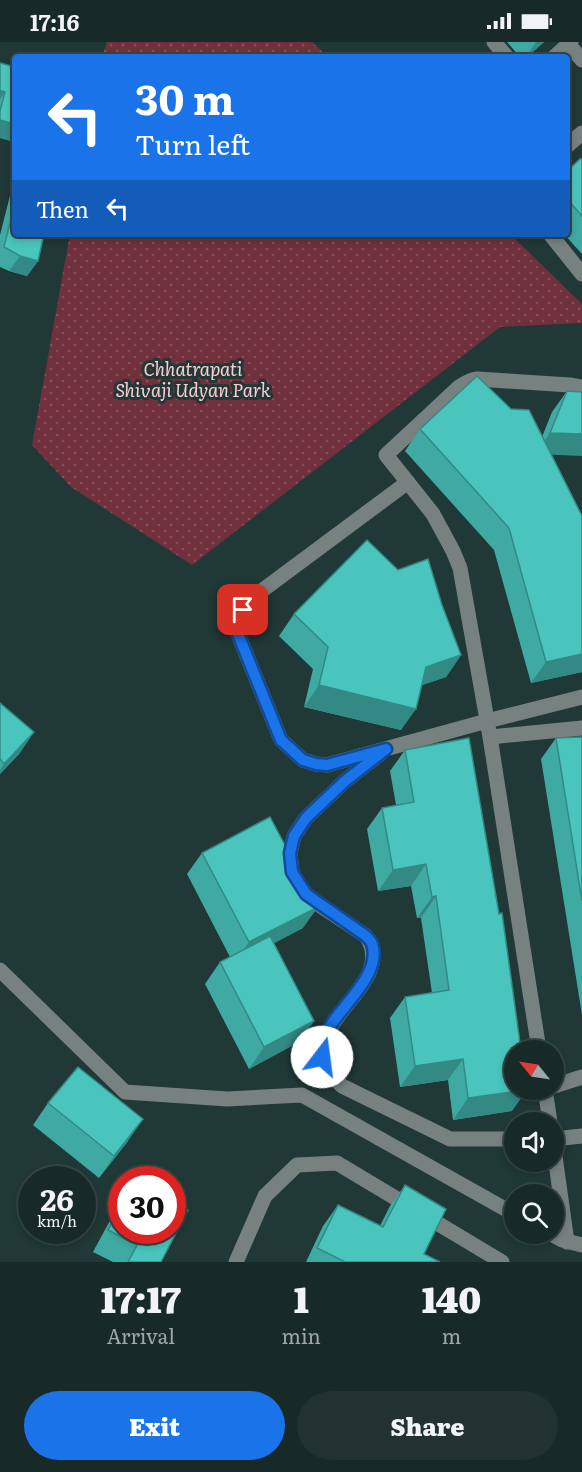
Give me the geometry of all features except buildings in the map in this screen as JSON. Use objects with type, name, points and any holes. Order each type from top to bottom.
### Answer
[{"type":"street","points":[[494,42],[504,54]]},
{"type":"street","points":[[557,54],[570,43],[582,60]]},
{"type":"street","points":[[570,143],[582,133]]},
{"type":"street","points":[[552,237],[582,274]]},
{"type":"street","points":[[537,1040],[490,737],[460,568],[433,513],[386,456],[466,382],[477,379],[582,387]]},
{"type":"street","points":[[408,482],[252,598],[238,620],[236,629],[281,740],[303,760],[327,765],[487,721],[582,698]]},
{"type":"street","points":[[490,737],[582,728]]},
{"type":"street","points":[[386,749],[345,781],[306,818],[294,836],[290,853],[292,872],[306,894],[366,936],[372,944],[373,955],[368,977],[331,1026],[324,1043],[322,1057],[331,1076],[342,1086],[450,1139],[504,1139]]},
{"type":"street","points":[[0,970],[125,1092],[227,1099],[302,1095],[504,1208]]},
{"type":"street","points":[[564,1083],[582,1077]]},
{"type":"street","points":[[564,1137],[582,1136]]},
{"type":"street","points":[[236,1262],[265,1196],[297,1165],[337,1163],[502,1262]]},
{"type":"street","points":[[559,1172],[575,1243]]},
{"type":"green space","points":[[107,42],[312,42],[325,54],[103,54]]},
{"type":"green space","name":"Chhatrapati Shivaji Udyan Park","points":[[69,237],[513,237],[582,304],[582,323],[500,327],[192,565],[71,487],[32,445]]},
{"type":"route","points":[[243,610],[236,629],[281,740],[293,752],[303,760],[327,765],[386,749],[345,781],[306,818],[294,836],[290,853],[292,872],[306,894],[366,936],[372,944],[373,955],[368,977],[331,1026],[324,1043],[322,1057]]}]
